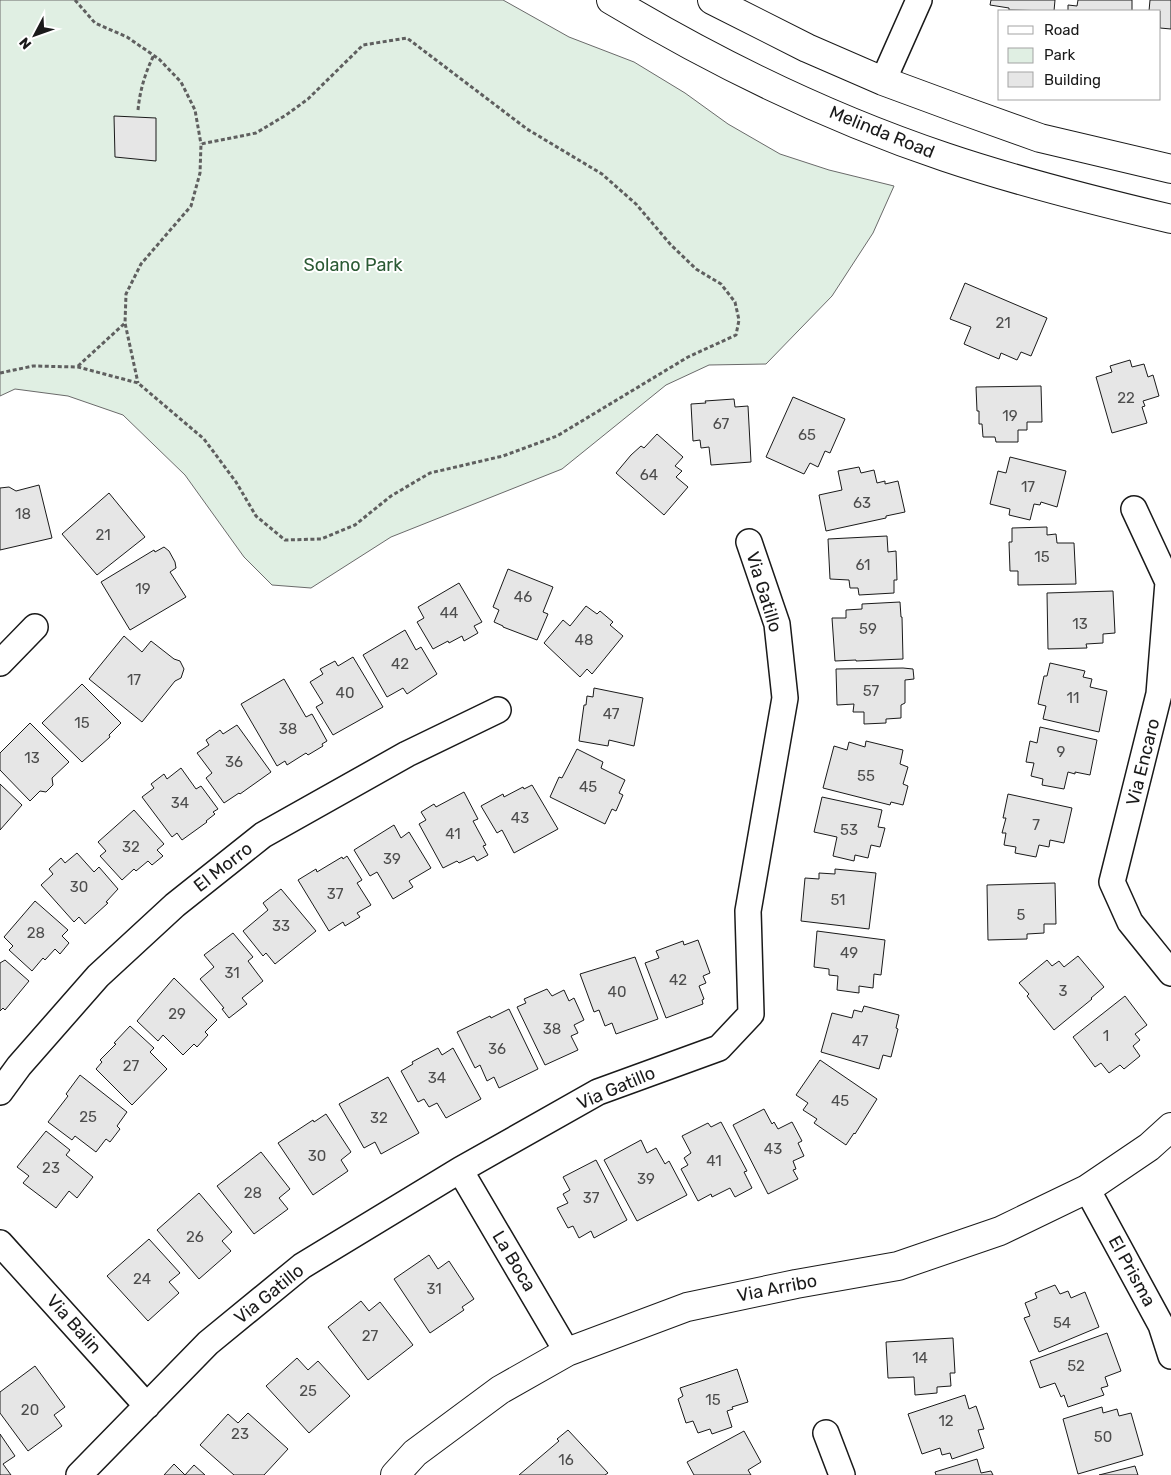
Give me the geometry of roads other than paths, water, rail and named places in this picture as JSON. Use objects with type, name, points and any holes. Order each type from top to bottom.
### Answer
[{"type":"main road","name":"Melinda Road","points":[[611,0],[668,33],[770,85],[878,132],[945,157],[1028,182],[1171,219]]},
{"type":"main road","points":[[712,0],[807,48],[883,81],[1040,138],[1171,169]]},
{"type":"main road","name":"Via Arribo","points":[[394,1475],[415,1453],[500,1390],[567,1352],[687,1307],[796,1284],[898,1266],[1000,1231],[1087,1189],[1149,1147],[1171,1127]]},
{"type":"street","points":[[883,81],[919,0]]},
{"type":"street","name":"Via Encaro","points":[[1134,509],[1168,582],[1159,694],[1112,882],[1130,922],[1171,972]]},
{"type":"street","name":"Via Gatillo","points":[[79,1475],[208,1343],[302,1266],[460,1170],[598,1092],[719,1048],[751,1014],[748,912],[785,698],[777,624],[748,542]]},
{"type":"street","points":[[0,663],[35,627]]},
{"type":"street","name":"El Morro","points":[[0,1092],[19,1066],[98,976],[175,905],[263,835],[407,754],[498,710]]},
{"type":"street","name":"La Boca","points":[[460,1170],[567,1352]]},
{"type":"street","name":"El Prisma","points":[[1087,1189],[1161,1325],[1171,1356]]},
{"type":"street","name":"Via Balin","points":[[0,1243],[147,1406]]},
{"type":"street","points":[[826,1433],[842,1475]]},
{"type":"park label","name":"Solano Park","points":[[353,265]]}]
